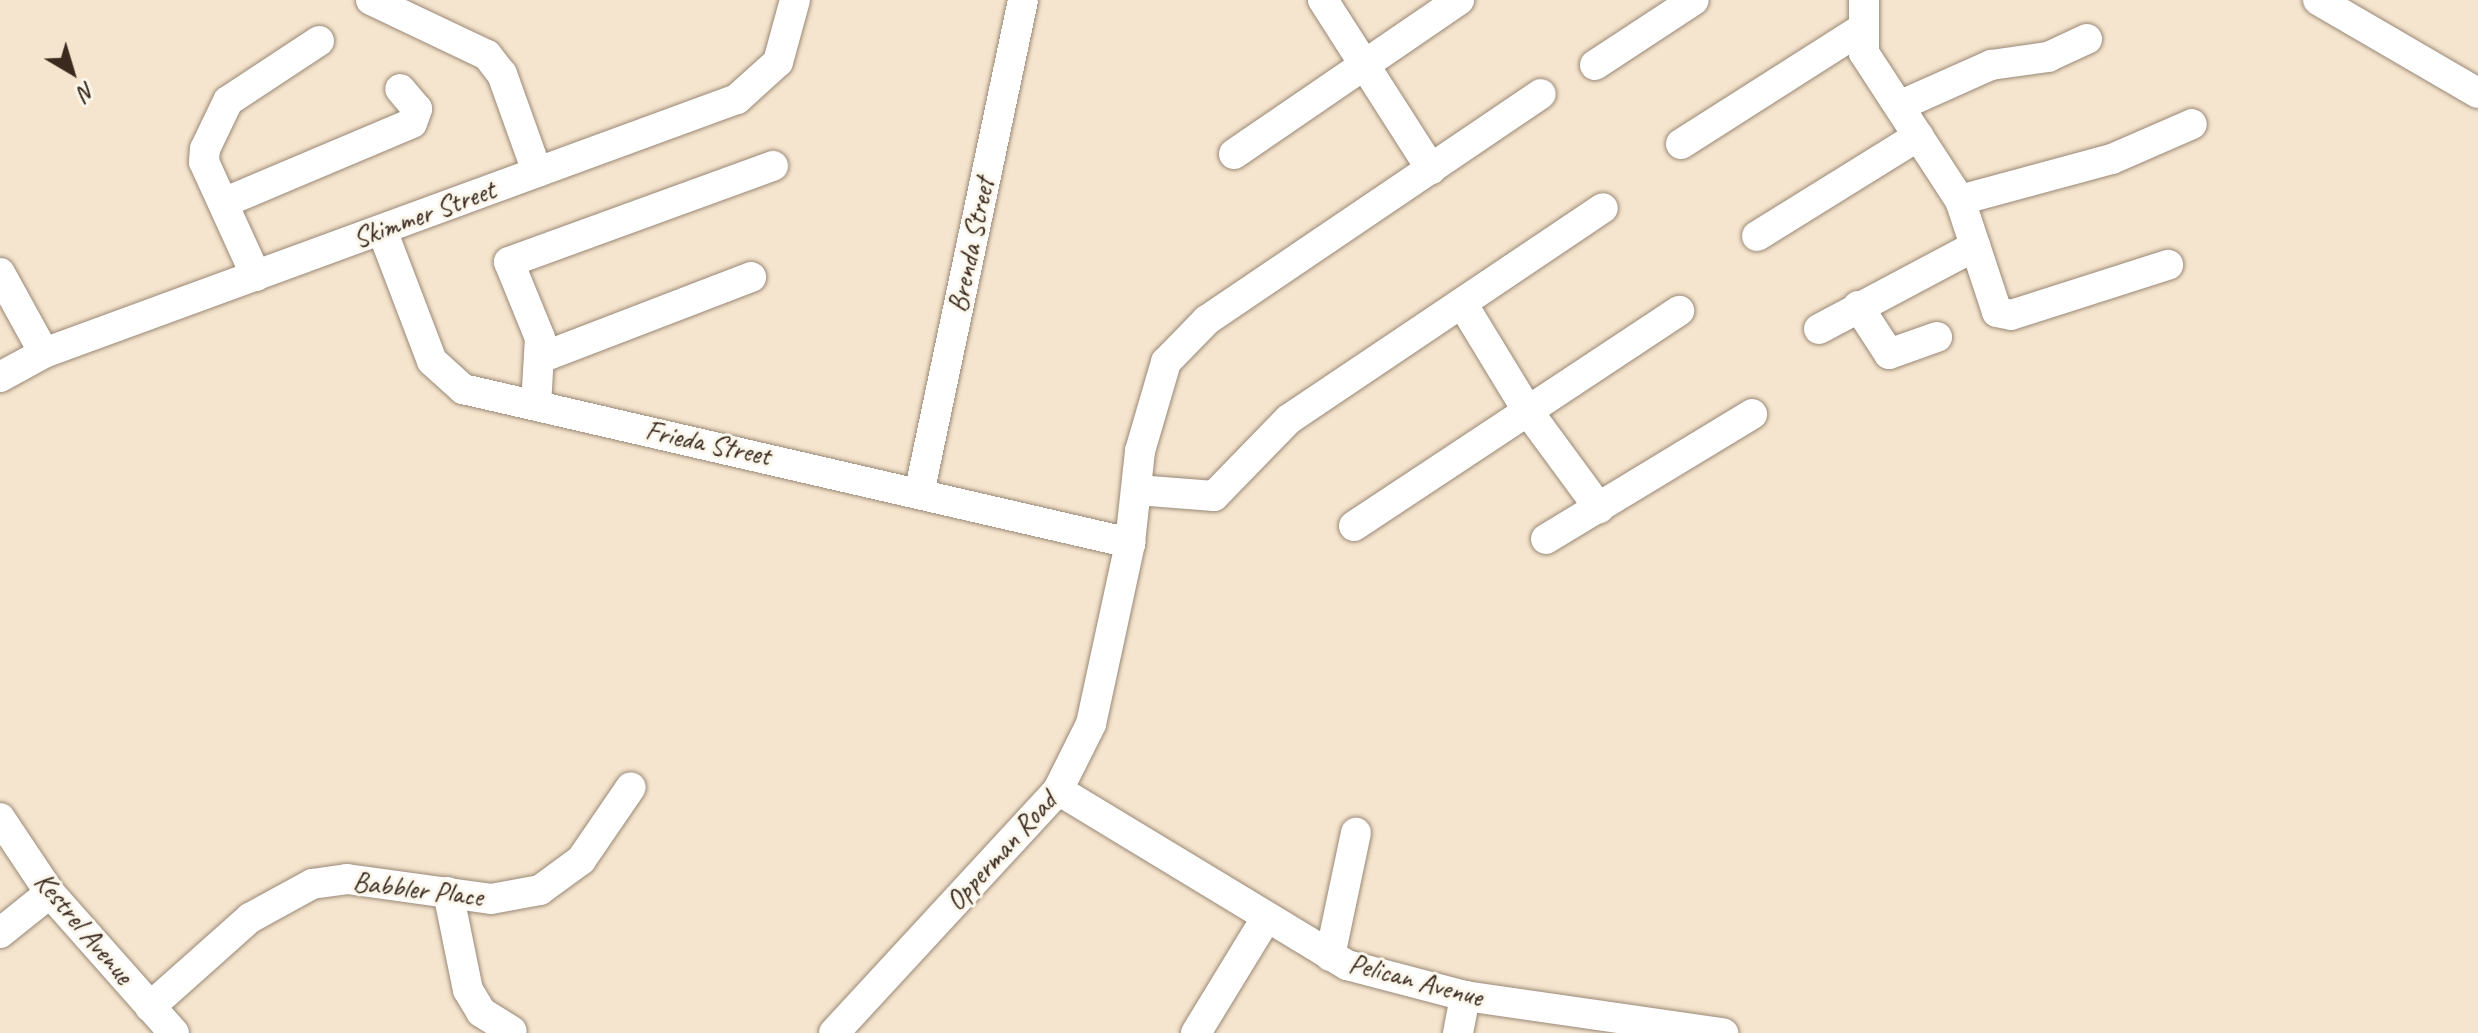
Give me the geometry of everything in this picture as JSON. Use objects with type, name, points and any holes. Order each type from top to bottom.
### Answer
[{"type":"street","points":[[371,0],[487,55],[502,74],[537,172]]},
{"type":"street","name":"Skimmer Street","points":[[0,377],[44,353],[753,90],[778,62],[795,0]]},
{"type":"street","name":"Brenda Street","points":[[920,489],[1023,0]]},
{"type":"street","points":[[1323,0],[1431,169]]},
{"type":"street","points":[[1234,154],[1365,68],[1459,0]]},
{"type":"street","points":[[1595,65],[1694,0]]},
{"type":"street","points":[[2318,0],[2478,93]]},
{"type":"street","points":[[1862,15],[1864,53],[1960,200],[1994,307],[2004,315],[2168,265]]},
{"type":"street","points":[[1681,144],[1862,15]]},
{"type":"street","points":[[1899,106],[1991,65],[2048,57],[2087,39]]},
{"type":"street","points":[[256,276],[204,162],[216,119],[228,101],[319,41]]},
{"type":"street","points":[[223,203],[412,123],[418,112],[400,89]]},
{"type":"street","name":"Opperman Road","points":[[834,1033],[1058,790],[1091,724],[1130,543],[1156,383],[1178,347],[1207,320],[1541,94]]},
{"type":"street","points":[[1960,200],[2112,159],[2192,124]]},
{"type":"street","points":[[1757,236],[1918,136]]},
{"type":"street","points":[[536,405],[543,357],[509,262],[773,166]]},
{"type":"street","points":[[1137,490],[1214,496],[1289,419],[1603,208]]},
{"type":"street","name":"Frieda Street","points":[[382,230],[432,361],[463,389],[920,489],[1130,543]]},
{"type":"street","points":[[1819,329],[1975,246]]},
{"type":"street","points":[[0,273],[44,353]]},
{"type":"street","points":[[543,357],[751,277]]},
{"type":"street","points":[[1462,303],[1527,410],[1599,508]]},
{"type":"street","points":[[1858,306],[1889,354],[1937,337]]},
{"type":"street","points":[[1354,526],[1679,311]]},
{"type":"street","points":[[1546,539],[1752,414]]},
{"type":"street","name":"Babbler Place","points":[[150,1007],[250,918],[312,884],[347,879],[509,899],[552,883],[597,842],[631,787]]},
{"type":"street","name":"Pelican Avenue","points":[[1058,790],[1265,920],[1330,956],[1465,996],[1723,1033]]},
{"type":"street","name":"Kestrel Avenue","points":[[0,818],[50,893],[174,1033]]},
{"type":"street","points":[[1330,956],[1356,833]]},
{"type":"street","points":[[448,892],[468,990],[481,1012],[511,1031]]},
{"type":"street","points":[[0,933],[50,893]]},
{"type":"street","points":[[1196,1033],[1265,920]]},
{"type":"street","points":[[1458,1033],[1465,996]]}]
